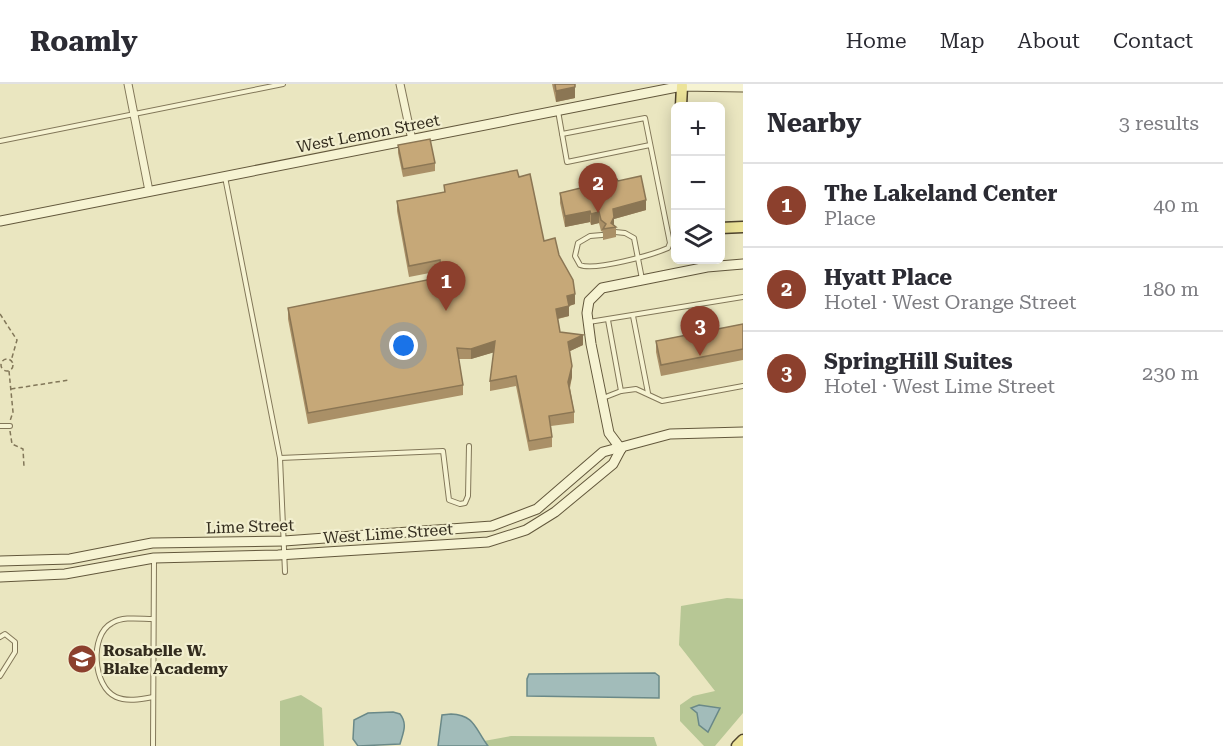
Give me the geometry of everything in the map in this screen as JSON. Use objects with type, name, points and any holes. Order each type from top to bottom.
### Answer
[{"type":"main road","points":[[681,102],[682,85]]},
{"type":"main road","points":[[725,228],[743,227]]},
{"type":"main road","points":[[737,746],[743,740]]},
{"type":"street","points":[[128,84],[149,191]]},
{"type":"street","points":[[400,84],[412,140]]},
{"type":"street","name":"West Lemon Street","points":[[0,221],[682,85],[742,87]]},
{"type":"street","points":[[743,264],[707,267],[602,288],[589,301],[588,322],[609,433],[621,449],[670,434],[743,432]]},
{"type":"street","name":"Lime Street","points":[[0,561],[70,559],[152,543],[284,541],[501,525],[537,509],[603,452],[621,449]]},
{"type":"street","name":"West Lime Street","points":[[0,576],[65,574],[154,558],[284,555],[488,542],[526,530],[555,512],[613,464],[621,449]]},
{"type":"lane","points":[[0,141],[283,84]]},
{"type":"lane","points":[[558,111],[567,162],[650,144]]},
{"type":"lane","points":[[562,134],[645,118],[670,243],[668,248],[662,251],[594,266],[580,265],[575,256],[578,243],[590,236],[602,235]]},
{"type":"lane","points":[[225,177],[280,458],[285,572]]},
{"type":"lane","points":[[615,232],[625,233],[634,238],[642,280]]},
{"type":"lane","points":[[588,322],[743,297]]},
{"type":"lane","points":[[633,316],[648,393]]},
{"type":"lane","points":[[608,320],[621,391]]},
{"type":"lane","points":[[602,399],[621,391],[636,389],[662,401],[743,387]]},
{"type":"lane","points":[[0,426],[10,426]]},
{"type":"lane","points":[[280,458],[442,452],[449,500],[460,504],[465,503],[468,496],[469,446]]},
{"type":"lane","points":[[153,746],[154,558]]},
{"type":"lane","points":[[153,619],[125,619],[110,624],[102,634],[98,647],[100,683],[107,690],[116,698],[132,700],[153,697]]},
{"type":"lane","points":[[0,637],[5,634],[15,642],[15,652],[0,676]]},
{"type":"path","points":[[0,315],[17,340],[11,370],[1,369],[1,362],[6,359],[11,361]]},
{"type":"path","points":[[10,389],[69,380]]},
{"type":"green space","points":[[727,598],[743,599],[743,713],[715,746],[704,746],[680,721],[680,705],[693,696],[715,691],[679,645],[681,606]]},
{"type":"green space","points":[[301,695],[322,708],[324,746],[280,746],[280,701]]},
{"type":"green space","points":[[511,736],[654,737],[657,746],[488,746],[484,741]]},
{"type":"water","points":[[655,673],[659,676],[659,698],[527,696],[529,674]]},
{"type":"water","points":[[699,705],[720,708],[708,732],[699,725],[697,713],[691,708]]},
{"type":"water","points":[[368,713],[400,714],[404,721],[400,744],[358,746],[353,739],[354,720]]},
{"type":"water","points":[[451,714],[470,720],[488,746],[438,746],[442,715]]},
{"type":"building","points":[[555,84],[575,84],[575,87],[556,91]]},
{"type":"building","points":[[430,139],[435,163],[403,169],[398,145]]},
{"type":"building","points":[[517,170],[519,177],[530,174],[544,241],[555,238],[559,255],[573,280],[575,294],[567,296],[569,306],[556,309],[560,332],[583,335],[568,342],[572,366],[568,382],[574,412],[549,416],[552,437],[529,441],[516,376],[490,381],[495,341],[471,349],[457,348],[463,385],[308,413],[288,308],[442,277],[440,260],[409,266],[397,201],[445,192],[444,185]]},
{"type":"building","points":[[641,176],[646,200],[613,209],[614,217],[611,223],[616,227],[603,229],[606,224],[601,220],[599,212],[591,214],[590,211],[565,216],[560,193],[617,179],[618,181]]},
{"type":"building","points":[[743,324],[743,349],[661,365],[656,341]]},
{"type":"place","name":"Hyatt Place","points":[[598,213]]},
{"type":"place","name":"The Lakeland Center","points":[[446,311]]},
{"type":"place","name":"SpringHill Suites","points":[[700,356]]},
{"type":"place","name":"Rosabelle W. Blake Academy","points":[[82,659]]}]
